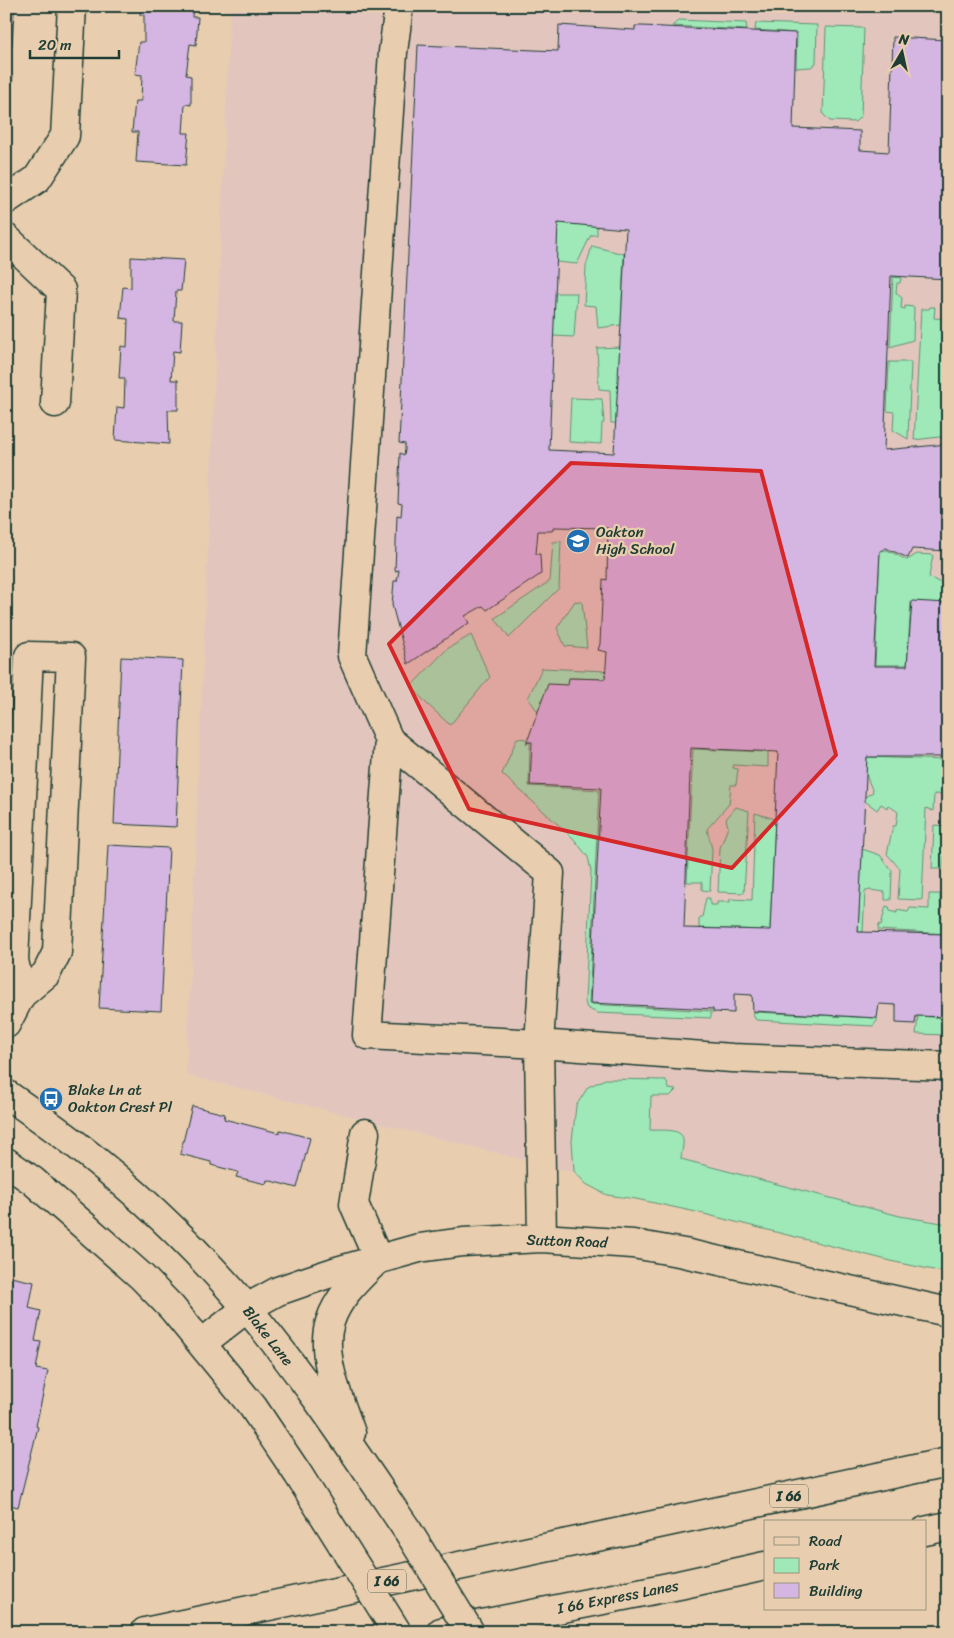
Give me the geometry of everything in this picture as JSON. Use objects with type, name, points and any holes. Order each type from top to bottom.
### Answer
[{"type":"main road","points":[[6,200],[37,179],[65,136],[72,6]]},
{"type":"main road","points":[[399,6],[393,52],[352,656],[389,740],[550,873],[539,1044],[542,1238]]},
{"type":"main road","points":[[6,238],[61,290],[56,403]]},
{"type":"main road","points":[[6,1024],[21,995],[46,974],[56,952],[71,658],[29,656],[14,960],[21,995]]},
{"type":"main road","points":[[389,740],[367,1035],[539,1044],[713,1057],[948,1066]]},
{"type":"main road","name":"Blake Lane","points":[[6,1094],[74,1142],[141,1198],[214,1271],[247,1308],[316,1398],[361,1462],[408,1531],[470,1632]]},
{"type":"main road","points":[[361,1462],[338,1397],[326,1346],[330,1322],[339,1302],[354,1283],[378,1259],[354,1204],[364,1133]]},
{"type":"main road","points":[[6,1162],[33,1181],[142,1277],[202,1343],[253,1408],[298,1474],[397,1632]]},
{"type":"main road","name":"Sutton Road","points":[[202,1343],[247,1308],[278,1291],[301,1282],[419,1248],[463,1242],[542,1238],[633,1244],[684,1252],[948,1312]]},
{"type":"main road","name":"I 66","points":[[145,1632],[948,1462]]},
{"type":"main road","points":[[926,1531],[948,1526]]},
{"type":"main road","name":"I 66 Express Lanes","points":[[441,1632],[764,1566]]},
{"type":"highlighted area","points":[[571,463],[761,471],[836,755],[732,868],[469,809],[389,644]]},
{"type":"shaded area","name":"Oakton High School","points":[[230,6],[948,6],[948,1258],[846,1241],[186,1075]]},
{"type":"green space","points":[[679,20],[746,23],[747,30],[672,26]]},
{"type":"green space","points":[[756,23],[817,25],[816,63],[811,67],[796,68],[797,33],[755,30]]},
{"type":"green space","points":[[826,27],[864,28],[861,116],[855,122],[830,121],[823,114]]},
{"type":"green space","points":[[558,223],[597,226],[597,235],[591,235],[577,264],[556,262]]},
{"type":"green space","points":[[592,246],[624,254],[621,325],[598,328],[596,306],[584,305],[586,266]]},
{"type":"green space","points":[[893,277],[901,278],[900,283],[897,283],[896,293],[902,298],[901,308],[905,309],[905,306],[914,307],[913,340],[890,347]]},
{"type":"green space","points":[[555,293],[577,293],[574,337],[553,336]]},
{"type":"green space","points":[[930,307],[935,307],[934,318],[948,319],[948,436],[914,440],[921,309],[929,309]]},
{"type":"green space","points":[[620,347],[616,423],[611,423],[610,390],[599,389],[597,348]]},
{"type":"green space","points":[[889,362],[911,362],[908,439],[893,430],[894,412],[887,411]]},
{"type":"green space","points":[[571,398],[602,399],[604,423],[602,423],[601,444],[569,442]]},
{"type":"green space","points":[[561,541],[559,588],[509,638],[495,618],[550,581],[553,542]]},
{"type":"green space","points":[[887,550],[907,560],[917,554],[933,555],[929,577],[948,587],[948,603],[911,602],[907,665],[875,665],[880,551]]},
{"type":"green space","points":[[575,601],[582,602],[587,648],[565,646],[557,628]]},
{"type":"green space","points":[[471,635],[490,677],[450,725],[411,686],[447,649]]},
{"type":"green space","points":[[542,668],[606,671],[605,679],[570,678],[568,685],[538,712],[528,698]]},
{"type":"green space","points":[[517,738],[527,739],[526,744],[530,742],[529,786],[599,790],[589,1004],[711,1011],[711,1018],[597,1013],[587,1008],[585,1002],[591,871],[588,857],[573,838],[502,774]]},
{"type":"green space","points":[[693,749],[768,752],[768,767],[733,765],[733,768],[738,769],[736,785],[731,785],[729,804],[707,829],[712,849],[710,891],[702,890],[702,882],[687,882]]},
{"type":"green space","points":[[867,757],[948,760],[948,795],[934,794],[933,811],[926,808],[922,900],[898,899],[900,869],[887,854],[893,826],[896,826],[898,812],[888,805],[887,808],[881,804],[877,810],[865,801],[865,797],[873,792],[866,775]]},
{"type":"green space","points":[[736,807],[749,811],[744,893],[718,892],[720,848],[728,827],[726,819]]},
{"type":"green space","points":[[755,813],[775,819],[770,930],[699,928],[699,918],[702,917],[706,898],[710,898],[710,905],[717,905],[717,902],[730,902],[730,899],[752,900]]},
{"type":"green space","points":[[934,825],[945,826],[944,838],[948,839],[948,857],[944,856],[943,869],[932,869]]},
{"type":"green space","points":[[862,849],[880,855],[892,871],[891,900],[885,900],[885,892],[865,891],[863,932],[858,932]]},
{"type":"green space","points":[[929,894],[940,894],[943,927],[948,927],[948,934],[878,930],[886,906],[889,907],[890,911],[897,913],[897,910],[908,912],[910,908],[929,909]]},
{"type":"green space","points":[[754,1012],[877,1018],[877,1021],[873,1026],[756,1020],[753,1015]]},
{"type":"green space","points":[[918,1016],[948,1018],[948,1035],[916,1034]]},
{"type":"green space","points":[[605,1079],[666,1080],[669,1089],[676,1090],[670,1096],[651,1096],[650,1130],[674,1131],[681,1135],[683,1141],[681,1159],[900,1216],[948,1224],[948,1273],[895,1262],[696,1212],[636,1199],[607,1195],[586,1184],[574,1171],[572,1141],[576,1106],[588,1087]]},
{"type":"building","points":[[6,6],[10,6],[10,12],[14,12],[12,45],[7,45],[6,65]]},
{"type":"building","points":[[141,6],[193,6],[192,17],[198,17],[196,45],[190,44],[186,75],[191,76],[191,105],[185,104],[183,133],[189,133],[186,165],[136,162],[138,132],[132,132],[135,101],[141,101],[142,75],[135,74],[139,42],[144,42],[144,15],[140,15]]},
{"type":"building","points":[[559,25],[635,30],[635,26],[642,26],[796,33],[793,128],[860,131],[860,150],[889,152],[893,37],[948,40],[948,279],[891,276],[884,450],[948,444],[948,551],[912,549],[908,558],[886,548],[880,551],[874,666],[907,666],[912,601],[948,603],[948,757],[867,757],[858,932],[948,934],[948,1017],[916,1016],[915,1024],[896,1023],[896,1005],[879,1004],[877,1018],[753,1011],[752,995],[734,994],[734,1013],[713,1012],[713,1009],[590,1003],[601,788],[530,785],[532,742],[527,742],[548,684],[568,685],[569,678],[605,679],[607,652],[598,650],[600,644],[603,579],[607,580],[608,528],[554,527],[552,531],[538,531],[536,554],[540,554],[541,574],[487,610],[483,606],[465,616],[469,623],[408,664],[392,605],[394,581],[397,581],[399,570],[395,571],[397,515],[401,516],[402,504],[398,503],[400,453],[404,455],[405,450],[405,444],[399,443],[418,45],[558,51]],"holes":[[[558,223],[626,229],[614,453],[549,450]],[[691,748],[778,752],[770,930],[684,928]]]},
{"type":"building","points":[[6,75],[13,76],[10,104],[6,104]]},
{"type":"building","points":[[131,257],[184,260],[181,291],[176,291],[174,321],[182,321],[180,352],[173,351],[171,380],[178,380],[178,410],[168,410],[169,444],[115,440],[117,407],[124,408],[125,378],[119,378],[121,346],[127,347],[128,319],[120,318],[123,287],[131,288]]},
{"type":"building","points":[[121,657],[183,660],[176,827],[114,824]]},
{"type":"building","points":[[108,845],[169,848],[161,1011],[99,1008]]},
{"type":"building","points":[[192,1106],[225,1114],[224,1119],[279,1133],[280,1130],[310,1138],[297,1188],[267,1180],[266,1184],[236,1177],[238,1172],[211,1165],[211,1162],[180,1154]]},
{"type":"building","points":[[6,1276],[34,1282],[29,1308],[41,1311],[35,1341],[41,1342],[36,1369],[48,1371],[36,1426],[38,1427],[18,1507],[6,1504]]},
{"type":"place","name":"Oakton High School","points":[[578,541]]},
{"type":"place","name":"Blake Ln at Oakton Crest Pl","points":[[51,1099]]}]
